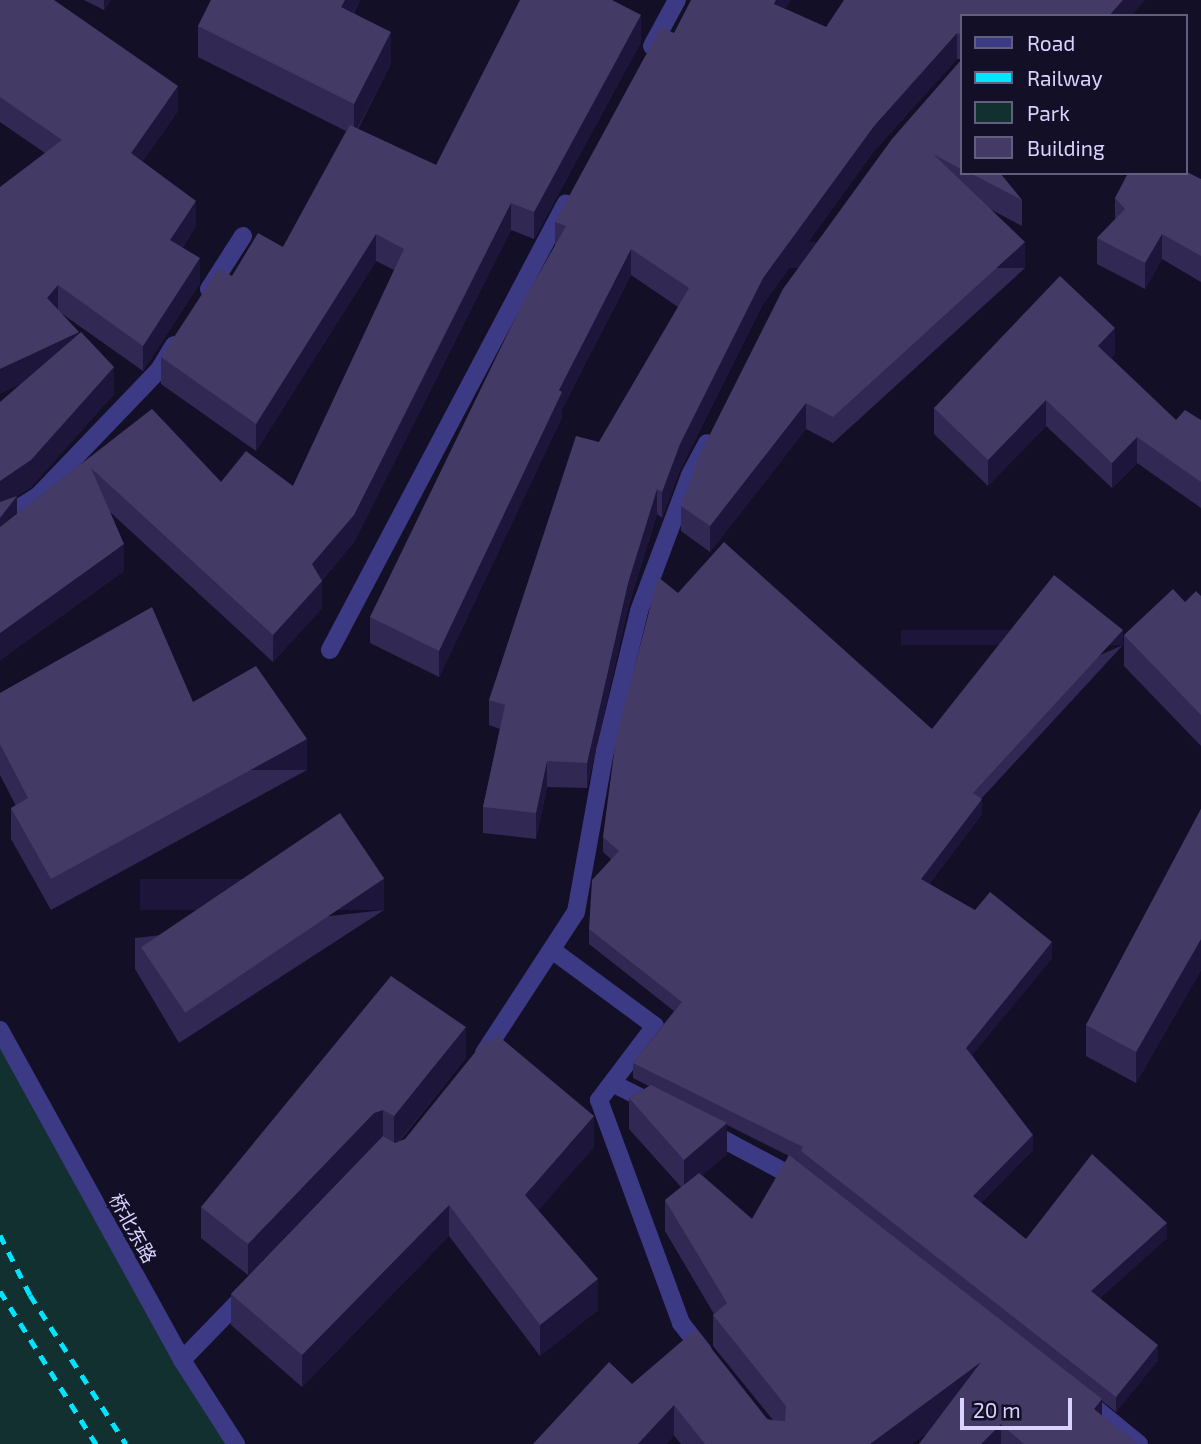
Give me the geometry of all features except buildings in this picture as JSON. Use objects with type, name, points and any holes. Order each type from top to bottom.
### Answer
[{"type":"street","points":[[644,60],[677,0]]},
{"type":"street","points":[[330,650],[572,192]]},
{"type":"street","points":[[201,303],[243,236]]},
{"type":"street","points":[[0,520],[47,486],[159,370],[187,325]]},
{"type":"street","points":[[474,1066],[576,912],[605,751],[639,611],[690,475],[718,423]]},
{"type":"street","points":[[552,950],[655,1026],[599,1100],[681,1323],[713,1363]]},
{"type":"street","name":"桥北东路","points":[[0,1030],[182,1360],[236,1444]]},
{"type":"street","points":[[612,1083],[794,1175],[815,1192]]},
{"type":"street","points":[[182,1360],[258,1281]]},
{"type":"street","points":[[1064,1384],[1139,1444]]},
{"type":"green space","points":[[0,1029],[236,1444],[0,1444]]},
{"type":"railway","points":[[0,1235],[30,1295],[126,1444]]},
{"type":"railway","points":[[0,1291],[96,1444]]}]
